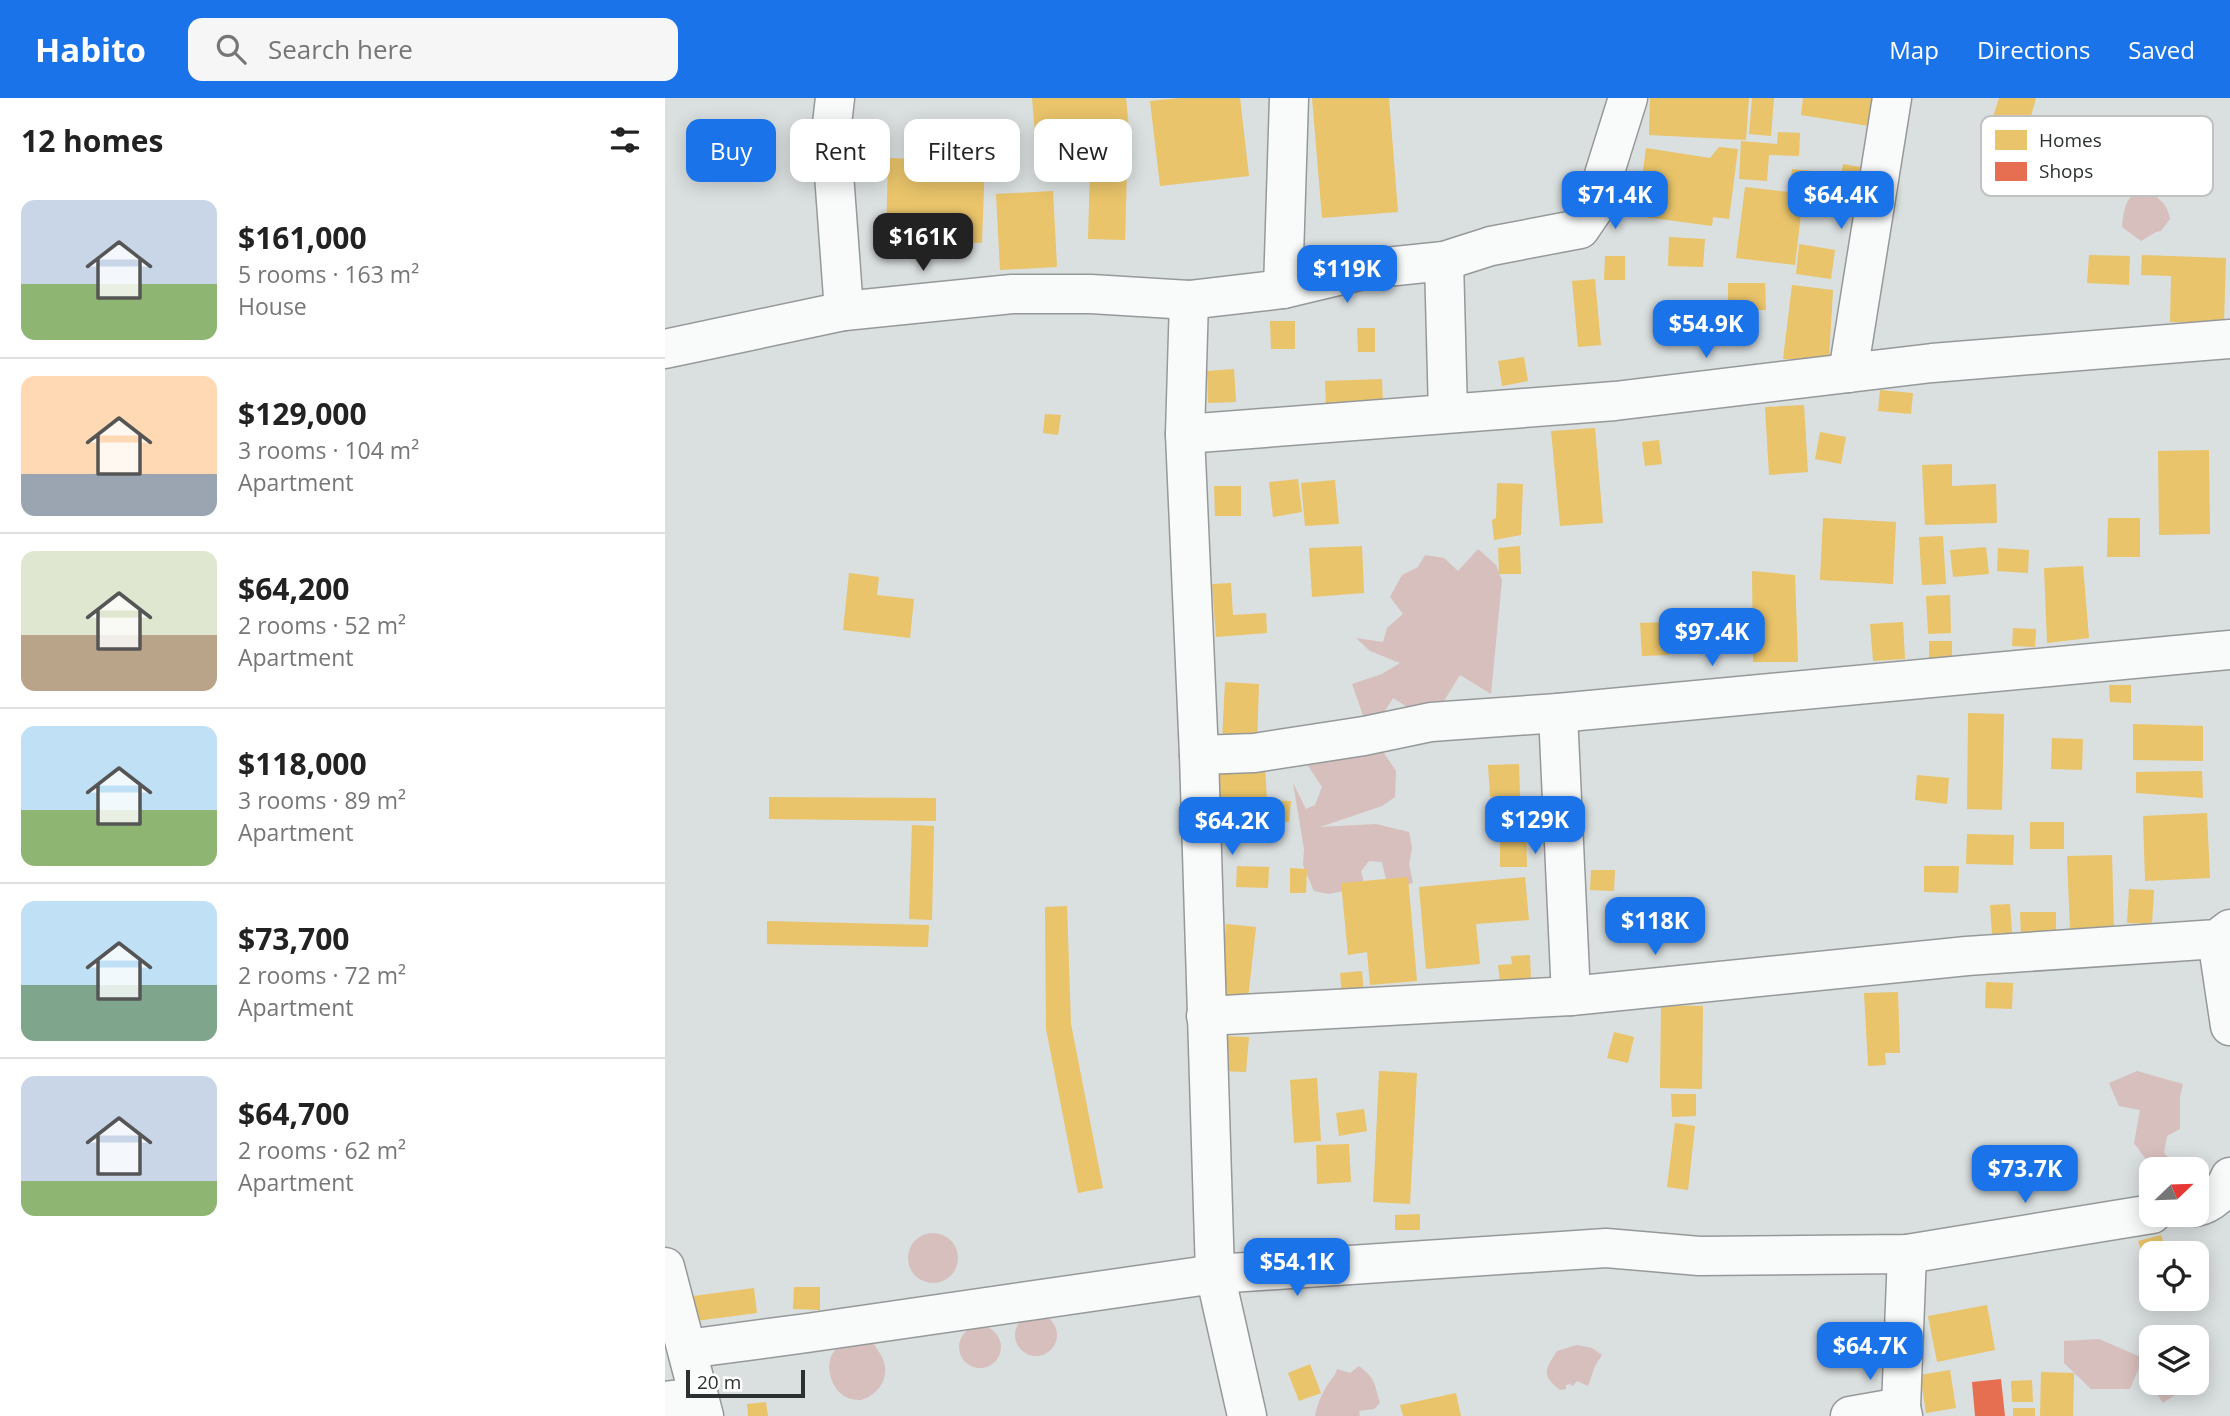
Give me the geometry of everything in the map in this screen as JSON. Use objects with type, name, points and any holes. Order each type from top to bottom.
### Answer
[{"type":"street","points":[[835,98],[831,133],[844,311]]},
{"type":"street","points":[[1283,289],[1289,98]]},
{"type":"street","points":[[665,349],[844,311],[1012,294],[1091,294],[1189,300],[1283,289],[1367,269],[1444,261],[1491,246],[1580,229],[1593,210],[1628,98]]},
{"type":"street","points":[[1848,373],[1892,98]]},
{"type":"street","points":[[1444,261],[1448,413]]},
{"type":"street","points":[[1189,300],[1185,434],[1199,755],[1215,1274],[1247,1416]]},
{"type":"street","points":[[1185,434],[1615,401],[1946,362],[2230,339]]},
{"type":"street","points":[[1199,755],[1254,753],[1364,736],[1431,722],[1558,713],[2230,650]]},
{"type":"street","points":[[1558,713],[1571,996]]},
{"type":"street","points":[[1206,1016],[1571,996],[1967,956],[2223,934],[2230,1026]]},
{"type":"street","points":[[2209,1201],[2226,1189],[2230,1177]]},
{"type":"street","points":[[687,1349],[1215,1274],[1606,1248],[1699,1256],[1907,1254],[2139,1216]]},
{"type":"street","points":[[1850,1416],[1902,1411],[1907,1254]]},
{"type":"street","points":[[665,1267],[687,1349],[689,1405]]},
{"type":"shaded area","points":[[2131,196],[2155,196],[2164,204],[2170,219],[2161,231],[2141,241],[2122,227]]},
{"type":"shaded area","points":[[1478,549],[1496,565],[1502,580],[1491,694],[1460,675],[1431,722],[1393,698],[1370,735],[1352,684],[1382,674],[1400,663],[1370,651],[1356,638],[1383,642],[1387,628],[1403,614],[1390,597],[1402,575],[1418,567],[1425,555],[1444,558],[1458,571]]},
{"type":"shaded area","points":[[1380,747],[1396,771],[1395,797],[1382,806],[1320,827],[1376,824],[1409,832],[1412,848],[1409,864],[1413,883],[1388,889],[1382,862],[1369,861],[1361,871],[1365,887],[1328,894],[1314,891],[1303,865],[1304,849],[1293,783],[1306,809],[1315,805],[1322,787],[1307,764]]},
{"type":"shaded area","points":[[2137,1071],[2183,1084],[2180,1097],[2180,1129],[2167,1136],[2164,1153],[2168,1157],[2144,1157],[2134,1143],[2140,1110],[2119,1106],[2109,1083]]},
{"type":"shaded area","points":[[933,1233],[950,1241],[958,1258],[950,1275],[933,1283],[916,1275],[908,1258],[916,1241]]},
{"type":"shaded area","points":[[1036,1314],[1051,1320],[1057,1335],[1051,1350],[1036,1356],[1021,1350],[1015,1335],[1021,1320]]},
{"type":"shaded area","points":[[980,1326],[995,1332],[1001,1347],[995,1362],[980,1368],[965,1362],[959,1347],[965,1332]]},
{"type":"shaded area","points":[[2099,1339],[2139,1356],[2139,1368],[2130,1389],[2091,1389],[2064,1363],[2064,1341]]},
{"type":"shaded area","points":[[872,1341],[884,1362],[885,1376],[882,1383],[874,1393],[861,1400],[846,1397],[838,1391],[831,1378],[829,1370],[832,1355],[844,1344]]},
{"type":"shaded area","points":[[1577,1345],[1592,1348],[1602,1355],[1588,1386],[1577,1381],[1573,1386],[1566,1385],[1566,1389],[1560,1390],[1550,1380],[1548,1368],[1557,1351]]},
{"type":"shaded area","points":[[1359,1366],[1372,1379],[1380,1403],[1374,1409],[1359,1411],[1360,1416],[1315,1416],[1322,1395],[1337,1369],[1350,1373]]},
{"type":"shaded area","points":[[2158,1395],[2175,1395],[2163,1403]]},
{"type":"building: Homes","points":[[1032,98],[1126,98],[1128,119],[1034,119],[1034,122]]},
{"type":"building: Homes","points":[[1240,98],[1249,176],[1160,186],[1150,101]]},
{"type":"building: Homes","points":[[1312,98],[1389,98],[1398,212],[1322,218]]},
{"type":"building: Homes","points":[[1650,98],[1749,98],[1746,140],[1649,135]]},
{"type":"building: Homes","points":[[1752,98],[1774,98],[1771,136],[1749,134]]},
{"type":"building: Homes","points":[[1803,98],[1873,98],[1869,126],[1801,115]]},
{"type":"building: Homes","points":[[1999,98],[2036,98],[2031,116],[1993,116]]},
{"type":"building: Homes","points":[[1778,132],[1800,133],[1799,156],[1769,155],[1767,181],[1739,179],[1741,141],[1777,144]]},
{"type":"building: Homes","points":[[1719,147],[1738,149],[1729,219],[1713,217],[1712,226],[1637,216],[1646,148],[1710,158]]},
{"type":"building: Homes","points":[[890,158],[904,158],[904,182],[984,182],[982,243],[886,240]]},
{"type":"building: Homes","points":[[1843,164],[1860,167],[1854,206],[1837,203]]},
{"type":"building: Homes","points":[[1792,169],[1813,171],[1808,211],[1801,214],[1795,265],[1736,258],[1745,187],[1789,192]]},
{"type":"building: Homes","points":[[1090,182],[1127,182],[1125,240],[1088,239]]},
{"type":"building: Homes","points":[[1053,191],[1057,267],[1000,270],[996,194]]},
{"type":"building: Homes","points":[[1669,237],[1705,239],[1703,267],[1668,266]]},
{"type":"building: Homes","points":[[1799,244],[1835,250],[1831,279],[1796,274]]},
{"type":"building: Homes","points":[[2089,255],[2130,256],[2129,285],[2087,283]]},
{"type":"building: Homes","points":[[2142,255],[2226,258],[2224,323],[2170,322],[2171,276],[2141,275]]},
{"type":"building: Homes","points":[[1605,256],[1625,256],[1625,280],[1604,280]]},
{"type":"building: Homes","points":[[1595,279],[1601,345],[1578,347],[1572,281]]},
{"type":"building: Homes","points":[[1728,283],[1765,283],[1766,310],[1728,310]]},
{"type":"building: Homes","points":[[1792,285],[1833,290],[1829,359],[1783,359]]},
{"type":"building: Homes","points":[[1270,321],[1295,321],[1295,349],[1271,349]]},
{"type":"building: Homes","points":[[1357,328],[1375,328],[1375,352],[1358,352]]},
{"type":"building: Homes","points":[[1524,357],[1528,381],[1502,386],[1498,361]]},
{"type":"building: Homes","points":[[1234,369],[1236,402],[1208,403],[1207,371]]},
{"type":"building: Homes","points":[[1382,379],[1383,404],[1326,406],[1325,381]]},
{"type":"building: Homes","points":[[1880,390],[1913,393],[1911,414],[1878,411]]},
{"type":"building: Homes","points":[[1804,405],[1808,472],[1769,475],[1765,407]]},
{"type":"building: Homes","points":[[1045,414],[1061,415],[1058,435],[1043,433]]},
{"type":"building: Homes","points":[[1595,428],[1603,523],[1560,526],[1551,431]]},
{"type":"building: Homes","points":[[1820,432],[1846,437],[1841,464],[1815,459]]},
{"type":"building: Homes","points":[[1659,440],[1662,464],[1645,466],[1642,442]]},
{"type":"building: Homes","points":[[2209,450],[2210,534],[2159,535],[2158,451]]},
{"type":"building: Homes","points":[[1952,464],[1952,486],[1996,484],[1997,523],[1925,525],[1922,465]]},
{"type":"building: Homes","points":[[1298,479],[1302,512],[1273,517],[1269,482]]},
{"type":"building: Homes","points":[[1335,480],[1339,524],[1305,526],[1301,483]]},
{"type":"building: Homes","points":[[1497,483],[1523,484],[1521,535],[1494,540],[1492,520],[1496,518]]},
{"type":"building: Homes","points":[[1214,486],[1241,486],[1241,516],[1215,516]]},
{"type":"building: Homes","points":[[1823,518],[1896,522],[1893,584],[1820,580]]},
{"type":"building: Homes","points":[[2108,518],[2140,518],[2140,557],[2107,557]]},
{"type":"building: Homes","points":[[1943,536],[1946,584],[1922,585],[1919,537]]},
{"type":"building: Homes","points":[[1362,546],[1364,593],[1312,597],[1309,548]]},
{"type":"building: Homes","points":[[1520,546],[1521,574],[1499,574],[1498,548]]},
{"type":"building: Homes","points":[[1986,547],[1989,574],[1953,577],[1950,550]]},
{"type":"building: Homes","points":[[1998,548],[2029,550],[2028,573],[1997,571]]},
{"type":"building: Homes","points":[[2083,566],[2089,638],[2047,643],[2044,568]]},
{"type":"building: Homes","points":[[1752,571],[1795,575],[1798,662],[1753,662]]},
{"type":"building: Homes","points":[[849,573],[879,577],[877,595],[914,599],[910,638],[843,630]]},
{"type":"building: Homes","points":[[1231,583],[1233,615],[1266,613],[1267,633],[1216,637],[1212,584]]},
{"type":"building: Homes","points":[[1950,595],[1951,633],[1928,634],[1926,596]]},
{"type":"building: Homes","points":[[1668,622],[1669,655],[1642,656],[1640,623]]},
{"type":"building: Homes","points":[[1903,622],[1905,659],[1873,661],[1870,624]]},
{"type":"building: Homes","points":[[2013,628],[2036,629],[2035,647],[2012,646]]},
{"type":"building: Homes","points":[[1929,641],[1952,641],[1952,659],[1929,659]]},
{"type":"building: Homes","points":[[1225,682],[1259,684],[1257,743],[1222,741]]},
{"type":"building: Homes","points":[[2109,685],[2131,685],[2131,703],[2110,702]]},
{"type":"building: Homes","points":[[1968,713],[2004,714],[2002,810],[1967,809]]},
{"type":"building: Homes","points":[[2133,724],[2203,726],[2203,761],[2133,760]]},
{"type":"building: Homes","points":[[2052,738],[2083,739],[2082,770],[2051,769]]},
{"type":"building: Homes","points":[[1519,764],[1520,796],[1490,797],[1488,765]]},
{"type":"building: Homes","points":[[1265,767],[1267,801],[1256,801],[1258,828],[1219,830],[1215,770]]},
{"type":"building: Homes","points":[[2202,771],[2203,798],[2136,793],[2136,772]]},
{"type":"building: Homes","points":[[1917,775],[1949,778],[1947,804],[1915,800]]},
{"type":"building: Homes","points":[[769,797],[936,798],[936,821],[769,819]]},
{"type":"building: Homes","points":[[1270,800],[1291,801],[1289,822],[1269,820]]},
{"type":"building: Homes","points":[[2207,813],[2210,878],[2145,881],[2143,816]]},
{"type":"building: Homes","points":[[2030,822],[2064,822],[2064,849],[2030,849]]},
{"type":"building: Homes","points":[[912,825],[934,826],[932,920],[909,919]]},
{"type":"building: Homes","points":[[1500,829],[1526,829],[1527,867],[1500,867]]},
{"type":"building: Homes","points":[[1967,834],[2014,835],[2013,865],[1966,864]]},
{"type":"building: Homes","points":[[2112,855],[2114,930],[2070,931],[2067,856]]},
{"type":"building: Homes","points":[[1237,866],[1269,867],[1268,888],[1236,887]]},
{"type":"building: Homes","points":[[1924,866],[1959,866],[1958,893],[1924,892]]},
{"type":"building: Homes","points":[[1290,868],[1307,869],[1306,893],[1290,893]]},
{"type":"building: Homes","points":[[1591,870],[1615,870],[1614,891],[1590,890]]},
{"type":"building: Homes","points":[[1408,877],[1417,981],[1370,985],[1367,952],[1348,955],[1341,883]]},
{"type":"building: Homes","points":[[1525,877],[1529,920],[1476,924],[1480,964],[1426,969],[1419,887]]},
{"type":"building: Homes","points":[[2129,889],[2154,890],[2152,924],[2127,923]]},
{"type":"building: Homes","points":[[2010,904],[2012,933],[1992,934],[1990,905]]},
{"type":"building: Homes","points":[[1067,906],[1071,1024],[1103,1188],[1078,1193],[1046,1029],[1045,907]]},
{"type":"building: Homes","points":[[2020,912],[2056,912],[2056,935],[2021,936]]},
{"type":"building: Homes","points":[[767,921],[929,925],[928,947],[767,944]]},
{"type":"building: Homes","points":[[1226,924],[1256,927],[1248,999],[1219,996]]},
{"type":"building: Homes","points":[[1530,955],[1531,980],[1500,982],[1498,965],[1512,964],[1511,956]]},
{"type":"building: Homes","points":[[1362,971],[1364,993],[1342,996],[1340,973]]},
{"type":"building: Homes","points":[[1986,982],[2013,983],[2012,1009],[1985,1008]]},
{"type":"building: Homes","points":[[1898,992],[1900,1053],[1885,1053],[1886,1065],[1868,1066],[1864,993]]},
{"type":"building: Homes","points":[[1661,1005],[1703,1006],[1702,1089],[1660,1088]]},
{"type":"building: Homes","points":[[1614,1032],[1634,1037],[1628,1063],[1607,1058]]},
{"type":"building: Homes","points":[[1221,1036],[1249,1037],[1246,1072],[1219,1071]]},
{"type":"building: Homes","points":[[1379,1071],[1417,1073],[1410,1204],[1373,1202]]},
{"type":"building: Homes","points":[[1317,1078],[1321,1141],[1294,1143],[1290,1080]]},
{"type":"building: Homes","points":[[1671,1094],[1696,1094],[1696,1116],[1672,1117]]},
{"type":"building: Homes","points":[[1364,1109],[1367,1131],[1339,1136],[1336,1113]]},
{"type":"building: Homes","points":[[1675,1123],[1695,1126],[1688,1190],[1667,1187]]},
{"type":"building: Homes","points":[[1349,1144],[1351,1182],[1317,1184],[1316,1145]]},
{"type":"building: Homes","points":[[1420,1214],[1420,1230],[1395,1230],[1395,1215]]},
{"type":"building: Homes","points":[[2161,1235],[2163,1241],[2139,1241],[2139,1244],[2138,1241]]},
{"type":"building: Homes","points":[[794,1287],[820,1287],[820,1310],[793,1309]]},
{"type":"building: Homes","points":[[754,1288],[757,1313],[696,1321],[693,1296]]},
{"type":"building: Homes","points":[[1987,1305],[1995,1350],[1937,1362],[1928,1316]]},
{"type":"building: Homes","points":[[1310,1364],[1321,1393],[1299,1401],[1288,1373]]},
{"type":"building: Homes","points":[[1950,1370],[1956,1408],[1926,1413],[1920,1375]]},
{"type":"building: Homes","points":[[2041,1372],[2074,1373],[2073,1416],[2040,1416]]},
{"type":"building: Homes","points":[[2032,1380],[2033,1402],[2012,1402],[2011,1381]]},
{"type":"building: Homes","points":[[1456,1393],[1461,1416],[1403,1416],[1400,1405]]},
{"type":"building: Homes","points":[[766,1402],[768,1416],[748,1416],[747,1404]]},
{"type":"building: Homes","points":[[2013,1408],[2035,1408],[2035,1416],[2013,1416]]},
{"type":"building: Shops","points":[[2001,1379],[2005,1416],[1975,1416],[1972,1382]]}]
